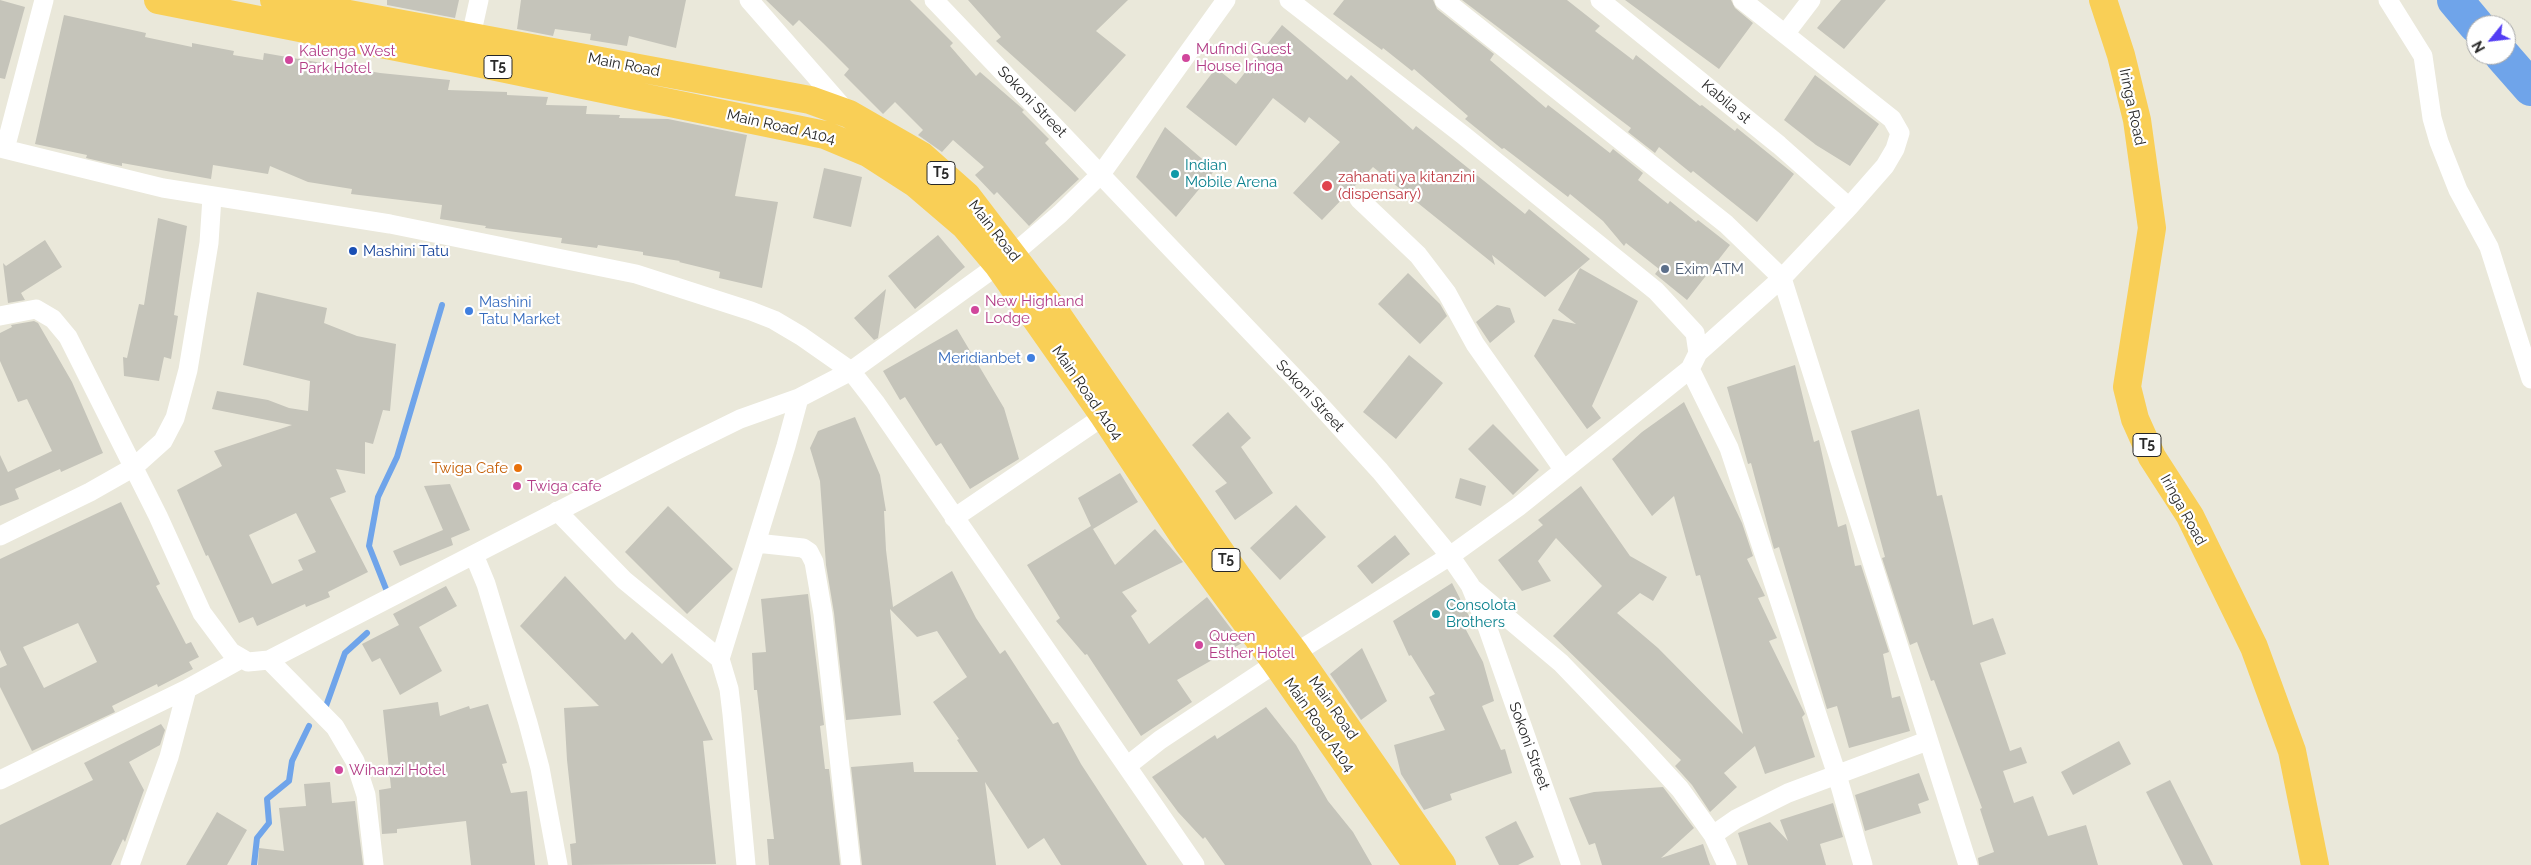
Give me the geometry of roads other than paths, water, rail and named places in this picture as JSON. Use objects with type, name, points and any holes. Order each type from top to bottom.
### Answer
[{"type":"highway","name":"Main Road A104","points":[[158,0],[467,60],[815,133],[836,139],[868,153],[916,184],[1005,260],[1104,416],[1188,543],[1286,658],[1417,865]]},
{"type":"highway","name":"Main Road","points":[[274,0],[810,100],[849,114],[922,156],[967,196],[1005,260],[1054,310],[1237,576],[1286,658],[1442,865]]},
{"type":"highway","name":"Iringa Road","points":[[2103,0],[2121,55],[2137,120],[2152,228],[2127,387],[2135,419],[2152,457],[2190,516],[2254,647],[2292,751],[2315,865]]},
{"type":"street","points":[[44,0],[2,148],[163,188],[390,224],[636,274],[774,320],[851,371],[880,409],[1195,865]]},
{"type":"street","points":[[471,36],[479,0]]},
{"type":"street","points":[[749,0],[849,114],[836,139]]},
{"type":"street","name":"Sokoni Street","points":[[934,0],[1308,392],[1380,471],[1450,556],[1470,585],[1488,629],[1571,865]]},
{"type":"street","points":[[0,316],[36,309],[53,318],[68,337],[134,467],[202,613],[216,634],[241,659],[248,662],[269,660],[740,419],[799,398],[851,371],[1005,260],[1060,214],[1101,174],[1226,0]]},
{"type":"street","points":[[1290,0],[1656,291],[1695,333],[1694,361],[1729,448],[1837,775],[1863,865]]},
{"type":"street","points":[[1444,0],[1726,224],[1782,278],[1927,742],[1968,865]]},
{"type":"street","name":"Kabila st","points":[[1600,0],[1756,127],[1849,208]]},
{"type":"street","points":[[1127,766],[1160,740],[1286,658],[1450,556],[1518,507],[1694,361],[1782,278],[1849,208],[1885,166],[1895,149],[1900,133],[1892,119],[1742,0]]},
{"type":"street","points":[[1784,34],[1811,0]]},
{"type":"street","points":[[2388,0],[2422,56],[2432,118],[2439,142],[2458,190],[2489,248],[2531,379]]},
{"type":"street","points":[[0,536],[90,492],[134,467],[163,441],[175,418],[188,370],[201,302],[209,243],[212,197]]},
{"type":"street","points":[[1359,199],[1394,230],[1430,270],[1447,293],[1475,344],[1563,468]]},
{"type":"street","points":[[720,659],[799,398]]},
{"type":"street","points":[[954,518],[1104,416]]},
{"type":"street","points":[[557,511],[624,580],[720,659],[729,689],[746,865]]},
{"type":"street","points":[[756,543],[803,548],[809,552],[814,562],[823,614],[851,865]]},
{"type":"street","points":[[474,555],[486,584],[528,723],[540,768],[558,865]]},
{"type":"street","points":[[1470,585],[1562,663],[1680,789],[1712,836],[1727,865]]},
{"type":"street","points":[[0,780],[187,689],[241,659]]},
{"type":"street","points":[[269,660],[335,727],[355,761],[366,795],[374,865]]},
{"type":"street","points":[[130,865],[169,757],[187,689]]},
{"type":"street","points":[[1712,836],[1755,808],[1927,742]]},
{"type":"waterway","points":[[2455,0],[2468,15]]},
{"type":"waterway","points":[[2511,65],[2531,88]]},
{"type":"waterway","points":[[388,594],[369,546],[378,497],[397,457],[442,305]]},
{"type":"waterway","points":[[326,706],[345,653],[367,633]]},
{"type":"waterway","points":[[254,865],[257,838],[269,823],[267,799],[289,781],[292,761],[309,726]]},
{"type":"place","name":"Mufindi Guest House Iringa","points":[[1186,58]]},
{"type":"place","name":"Kalenga West Park Hotel","points":[[289,60]]},
{"type":"place","name":"Indian Mobile Arena","points":[[1175,174]]},
{"type":"place","name":"zahanati ya kitanzini (dispensary)","points":[[1327,186]]},
{"type":"place","name":"Mashini Tatu","points":[[353,251]]},
{"type":"place","name":"Exim ATM","points":[[1665,269]]},
{"type":"place","name":"New Highland Lodge","points":[[975,310]]},
{"type":"place","name":"Mashini Tatu Market","points":[[469,311]]},
{"type":"place","name":"Meridianbet","points":[[1031,358]]},
{"type":"place","name":"Twiga Cafe","points":[[518,468]]},
{"type":"place","name":"Twiga cafe","points":[[517,486]]},
{"type":"place","name":"Consolota Brothers","points":[[1436,614]]},
{"type":"place","name":"Queen Esther Hotel","points":[[1199,645]]},
{"type":"place","name":"Wihanzi Hotel","points":[[339,770]]}]
